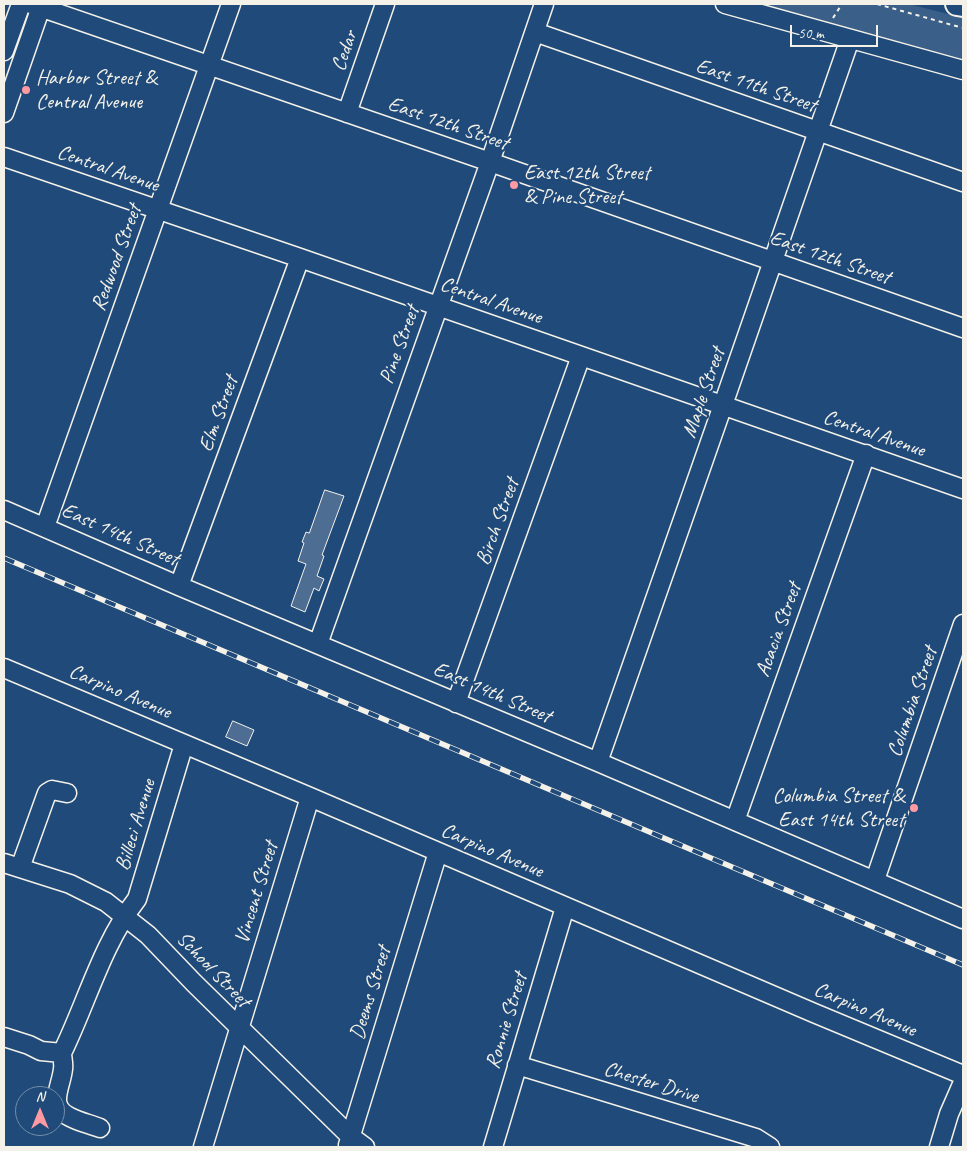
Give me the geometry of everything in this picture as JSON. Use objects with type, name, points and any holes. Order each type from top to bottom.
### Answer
[{"type":"main road","points":[[957,4],[963,6]]},
{"type":"street","points":[[4,51],[21,4]]},
{"type":"street","name":"Redwood Street","points":[[45,527],[231,4]]},
{"type":"street","name":"Cedar","points":[[347,113],[385,4]]},
{"type":"street","name":"Pine Street","points":[[318,644],[490,162],[544,4]]},
{"type":"street","points":[[725,4],[963,70]]},
{"type":"street","points":[[4,113],[38,5]]},
{"type":"street","name":"East 12th Street","points":[[38,5],[963,328]]},
{"type":"street","name":"East 11th Street","points":[[534,32],[818,132],[962,179]]},
{"type":"street","name":"Maple Street","points":[[598,762],[850,39]]},
{"type":"street","name":"Central Avenue","points":[[4,157],[963,489]]},
{"type":"street","name":"Elm Street","points":[[179,586],[300,258]]},
{"type":"street","name":"Birch Street","points":[[456,703],[581,356]]},
{"type":"street","name":"Acacia Street","points":[[735,821],[866,454]]},
{"type":"street","name":"East 14th Street","points":[[4,510],[963,918]]},
{"type":"street","name":"Columbia Street","points":[[875,880],[963,624]]},
{"type":"street","name":"Carpino Avenue","points":[[4,668],[963,1075]]},
{"type":"street","name":"Billeci Avenue","points":[[62,1053],[124,916],[137,899],[184,744]]},
{"type":"street","points":[[12,866],[47,793],[52,790],[67,793]]},
{"type":"street","name":"Vincent Street","points":[[203,1147],[310,797]]},
{"type":"street","name":"Deems Street","points":[[349,1142],[438,852]]},
{"type":"street","name":"School Street","points":[[12,866],[70,884],[106,902],[148,935],[349,1142],[365,1147]]},
{"type":"street","name":"Ronnie Street","points":[[493,1147],[565,906]]},
{"type":"street","points":[[4,1037],[41,1051],[62,1053],[64,1067],[58,1093],[58,1107],[71,1118],[100,1128]]},
{"type":"street","name":"Chester Drive","points":[[518,1066],[756,1138],[770,1147]]},
{"type":"street","points":[[939,1147],[963,1082]]},
{"type":"path","points":[[824,31],[842,4]]},
{"type":"path","points":[[877,4],[963,28]]},
{"type":"shaded area","points":[[761,4],[909,4],[963,18],[963,60]]},
{"type":"building","points":[[325,490],[344,496],[322,555],[324,556],[317,576],[324,579],[319,591],[314,588],[305,612],[291,606],[306,564],[298,561],[304,543],[302,542],[306,532],[309,533]]},
{"type":"building","points":[[233,721],[254,730],[247,746],[226,737]]},
{"type":"railway","points":[[4,558],[963,965]]},
{"type":"place","name":"Harbor Street & Central Avenue","points":[[26,90]]},
{"type":"place","name":"East 12th Street & Pine Street","points":[[514,185]]},
{"type":"place","name":"Columbia Street & East 14th Street","points":[[914,808]]}]
